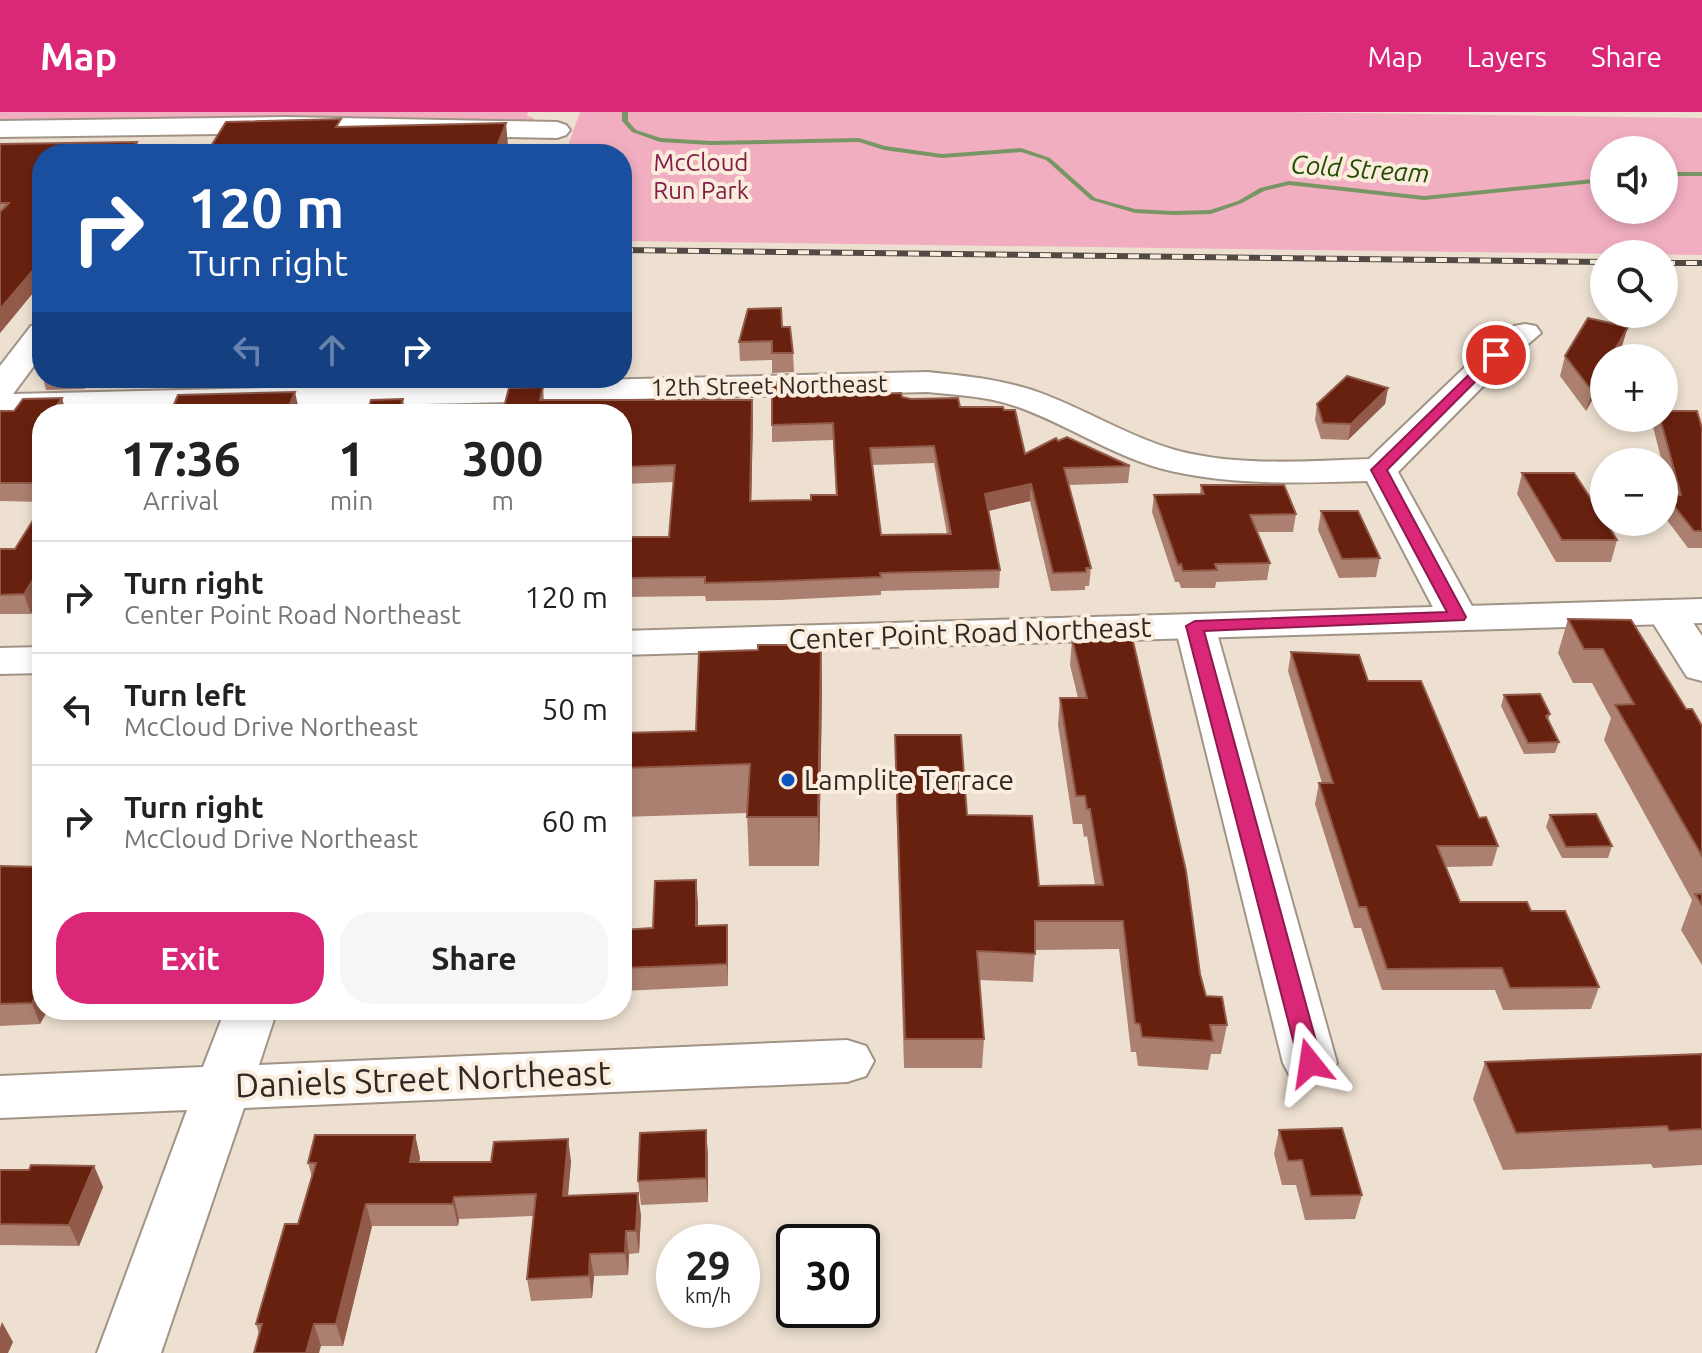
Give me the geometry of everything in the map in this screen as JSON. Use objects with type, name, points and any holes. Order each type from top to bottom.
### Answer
[{"type":"street","points":[[0,129],[365,125],[557,132]]},
{"type":"street","points":[[192,144],[207,126]]},
{"type":"street","points":[[1458,617],[1379,470],[1496,355],[1525,333]]},
{"type":"street","points":[[0,388],[32,346]]},
{"type":"street","name":"12th Street Northeast","points":[[0,404],[927,382],[986,388],[1034,402],[1128,447],[1173,461],[1221,469],[1379,470]]},
{"type":"street","points":[[1684,611],[1702,668]]},
{"type":"street","name":"Center Point Road Northeast","points":[[632,643],[1684,611]]},
{"type":"street","points":[[1195,626],[1310,1063]]},
{"type":"street","points":[[0,661],[32,660]]},
{"type":"street","points":[[129,1353],[247,1020]]},
{"type":"street","name":"Daniels Street Northeast","points":[[0,1097],[847,1061]]},
{"type":"green space","points":[[0,112],[528,112],[527,116],[534,118],[533,123],[0,125]]},
{"type":"green space","name":"McCloud Run Park","points":[[580,112],[1285,112],[1702,118],[1702,255],[1678,255],[1678,240],[1590,240],[1590,254],[632,241],[632,144],[569,144]]},
{"type":"building","points":[[341,119],[336,127],[506,123],[498,144],[212,144],[226,122]]},
{"type":"building","points":[[137,142],[32,144],[32,272],[0,309],[0,212],[9,203],[0,203],[0,144]]},
{"type":"building","points":[[781,308],[782,327],[790,327],[793,353],[772,353],[772,341],[739,342],[748,309]]},
{"type":"building","points":[[1588,318],[1590,328],[1627,328],[1618,344],[1590,344],[1590,388],[1565,356]]},
{"type":"building","points":[[1347,376],[1388,388],[1351,424],[1323,423],[1317,404]]},
{"type":"building","points":[[772,382],[797,382],[799,396],[901,393],[902,397],[911,399],[958,398],[960,407],[1003,407],[1004,410],[1015,410],[1025,454],[1056,438],[1058,441],[1067,437],[1130,466],[1064,468],[1091,568],[1086,568],[1086,572],[1053,573],[1031,484],[985,494],[1000,570],[705,583],[705,577],[632,578],[632,537],[669,537],[675,465],[632,467],[632,404],[505,404],[509,388],[543,388],[540,400],[752,400],[750,501],[811,500],[811,495],[837,495],[833,423],[772,425]],"holes":[[[934,446],[951,534],[881,535],[870,448]]]},
{"type":"building","points":[[295,392],[290,404],[174,404],[178,395]]},
{"type":"building","points":[[62,398],[58,404],[32,404],[32,483],[0,483],[0,411],[14,411],[23,399]]},
{"type":"building","points":[[403,399],[401,404],[370,404],[371,400]]},
{"type":"building","points":[[1678,411],[1697,411],[1702,428],[1702,531],[1694,531],[1678,511],[1678,495],[1681,495],[1678,448],[1668,448],[1664,432],[1678,432]]},
{"type":"building","points":[[1522,473],[1574,473],[1590,498],[1590,536],[1615,536],[1617,540],[1562,540]]},
{"type":"building","points":[[1201,485],[1284,485],[1296,514],[1250,515],[1270,563],[1215,564],[1217,570],[1183,571],[1181,564],[1178,565],[1154,495],[1204,494]]},
{"type":"building","points":[[1321,511],[1358,511],[1380,558],[1342,559]]},
{"type":"building","points":[[32,522],[32,581],[24,594],[0,595],[0,549],[15,549]]},
{"type":"building","points":[[1568,619],[1631,620],[1686,709],[1692,709],[1702,726],[1702,856],[1615,705],[1634,704],[1603,649],[1584,649]]},
{"type":"building","points":[[1132,637],[1186,871],[1200,974],[1206,996],[1222,997],[1227,1025],[1210,1025],[1213,1041],[1142,1037],[1140,1024],[1135,1023],[1123,921],[1035,921],[1035,954],[977,951],[984,1039],[905,1039],[895,735],[961,735],[967,815],[1032,816],[1039,886],[1103,885],[1090,809],[1087,809],[1085,796],[1076,796],[1060,698],[1087,698],[1072,639]]},
{"type":"building","points":[[758,645],[821,645],[818,817],[747,817],[750,764],[632,768],[632,733],[696,731],[699,652],[758,650]]},
{"type":"building","points":[[1291,652],[1359,655],[1368,681],[1421,681],[1479,818],[1486,817],[1498,846],[1437,846],[1460,902],[1527,902],[1531,911],[1565,911],[1599,987],[1510,988],[1502,968],[1387,969],[1366,907],[1359,907],[1319,783],[1333,783]]},
{"type":"building","points":[[1540,694],[1550,714],[1546,716],[1559,742],[1528,743],[1504,695]]},
{"type":"building","points":[[1596,814],[1612,846],[1566,847],[1550,815]]},
{"type":"building","points":[[0,866],[32,867],[32,1003],[0,1004]]},
{"type":"building","points":[[696,880],[696,926],[727,925],[727,964],[632,968],[632,929],[653,928],[655,881]]},
{"type":"building","points":[[1702,1054],[1702,1129],[1669,1131],[1667,1126],[1516,1133],[1485,1062]]},
{"type":"building","points":[[1342,1128],[1362,1195],[1311,1196],[1302,1160],[1288,1161],[1279,1130]]},
{"type":"building","points":[[706,1130],[706,1178],[638,1181],[640,1133]]},
{"type":"building","points":[[315,1135],[415,1135],[410,1162],[491,1162],[494,1142],[568,1139],[563,1196],[638,1193],[636,1231],[626,1231],[625,1253],[590,1254],[589,1276],[527,1279],[536,1194],[454,1197],[453,1204],[366,1204],[336,1324],[314,1324],[306,1353],[254,1353],[262,1324],[256,1324],[285,1224],[298,1224],[316,1163],[308,1163]]},
{"type":"building","points":[[31,1165],[94,1166],[69,1225],[0,1224],[0,1170],[29,1170]]},
{"type":"waterway","name":"Cold Stream","points":[[625,112],[625,121],[634,131],[660,140],[711,143],[859,140],[884,148],[942,156],[1021,150],[1048,159],[1093,199],[1135,211],[1211,212],[1240,202],[1262,189],[1289,183],[1424,198],[1590,181]]},
{"type":"waterway","name":"Cold Stream","points":[[1678,174],[1702,174]]},
{"type":"railway","points":[[632,250],[1590,262]]},
{"type":"railway","points":[[1678,263],[1702,263]]},
{"type":"place","name":"Lamplite Terrace","points":[[788,780]]},
{"type":"route","points":[[1310,1063],[1195,626],[1458,617],[1379,470],[1496,355]]}]
